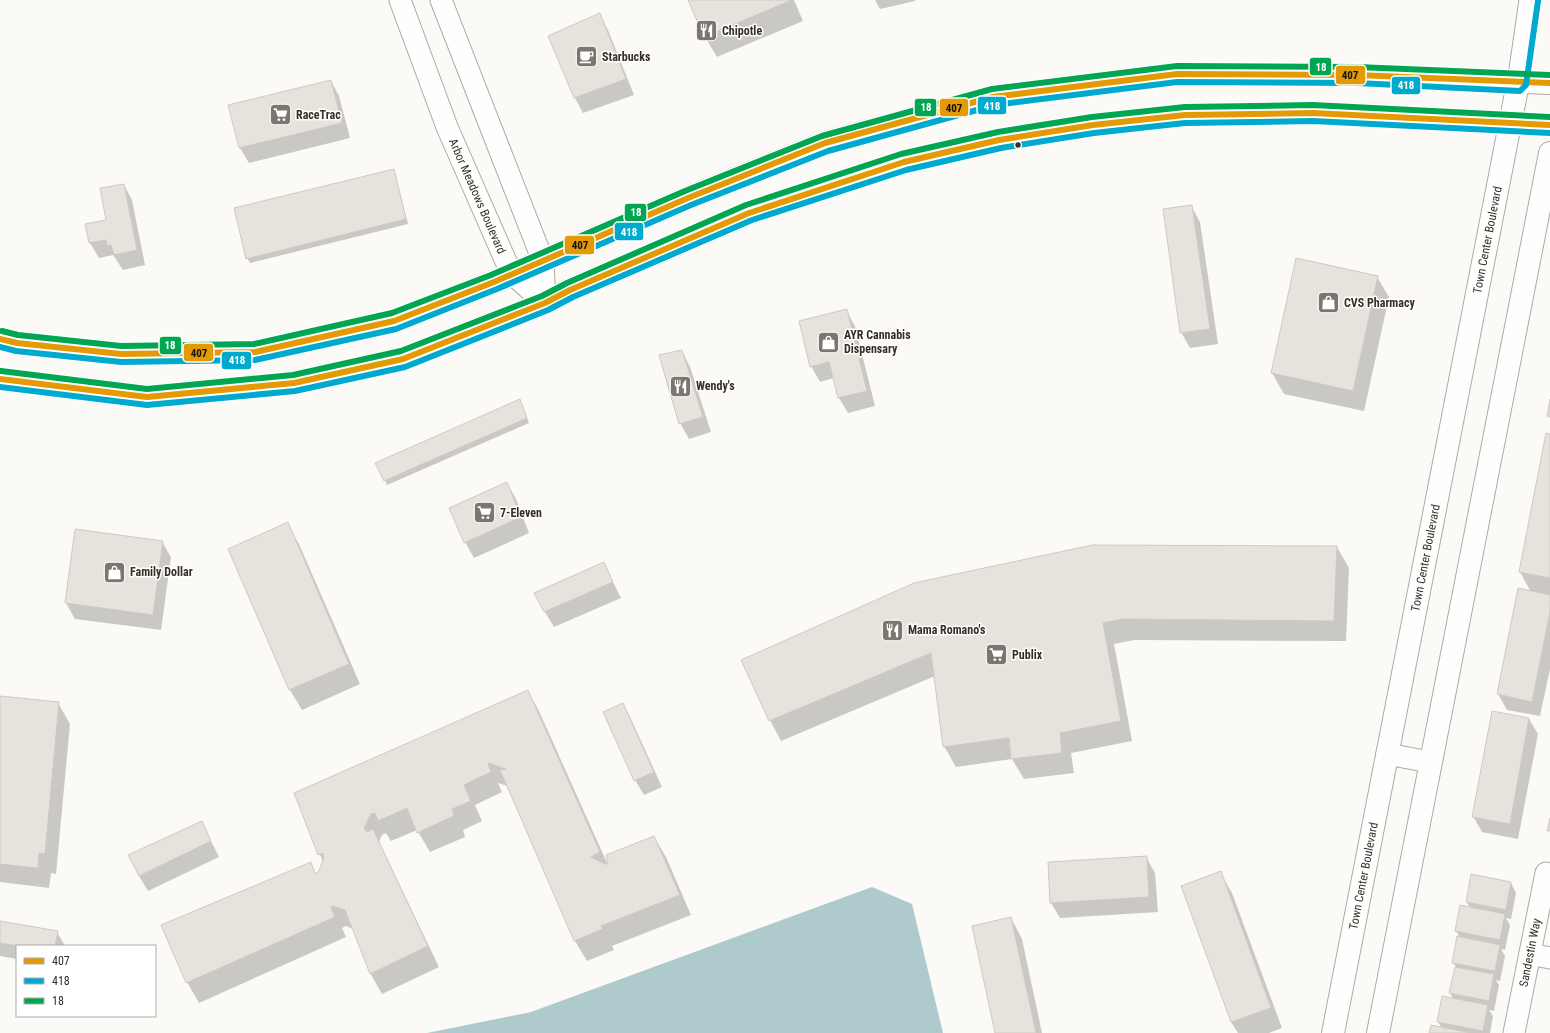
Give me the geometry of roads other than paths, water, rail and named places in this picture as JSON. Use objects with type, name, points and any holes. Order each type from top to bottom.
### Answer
[{"type":"main road","points":[[0,339],[17,343],[121,354],[255,352],[394,321],[494,282],[511,273],[543,261],[688,198],[825,143],[993,97],[1177,74],[1357,75],[1518,83],[1550,83]]},
{"type":"main road","name":"Town Center Boulevard","points":[[1333,1033],[1509,122],[1518,83]]},
{"type":"main road","points":[[0,379],[147,397],[294,383],[404,359],[545,303],[570,290],[749,214],[904,162],[999,140],[1093,125],[1185,115],[1313,113],[1550,125]]},
{"type":"main road","points":[[1378,1033],[1550,153]]},
{"type":"street","name":"Arbor Meadows Boulevard","points":[[400,0],[447,127],[511,273],[545,303]]},
{"type":"street","points":[[441,0],[543,261],[545,303]]},
{"type":"street","points":[[1518,83],[1530,0]]},
{"type":"street","points":[[1387,754],[1430,762]]},
{"type":"street","name":"Sandestin Way","points":[[1514,1033],[1546,873]]},
{"type":"street","points":[[1530,954],[1550,958]]},
{"type":"water","points":[[872,887],[912,904],[943,1033],[427,1033],[531,1012]]},
{"type":"place","name":"Chipotle","points":[[707,31]]},
{"type":"place","name":"Starbucks","points":[[587,57]]},
{"type":"place","name":"RaceTrac","points":[[280,115]]},
{"type":"place","name":"CVS Pharmacy","points":[[1329,303]]},
{"type":"place","name":"AYR Cannabis Dispensary","points":[[829,342]]},
{"type":"place","name":"Wendy's","points":[[681,386]]},
{"type":"place","name":"7-Eleven","points":[[485,513]]},
{"type":"place","name":"Family Dollar","points":[[114,572]]},
{"type":"place","name":"Mama Romano's","points":[[893,630]]},
{"type":"place","name":"Publix","points":[[997,655]]}]
